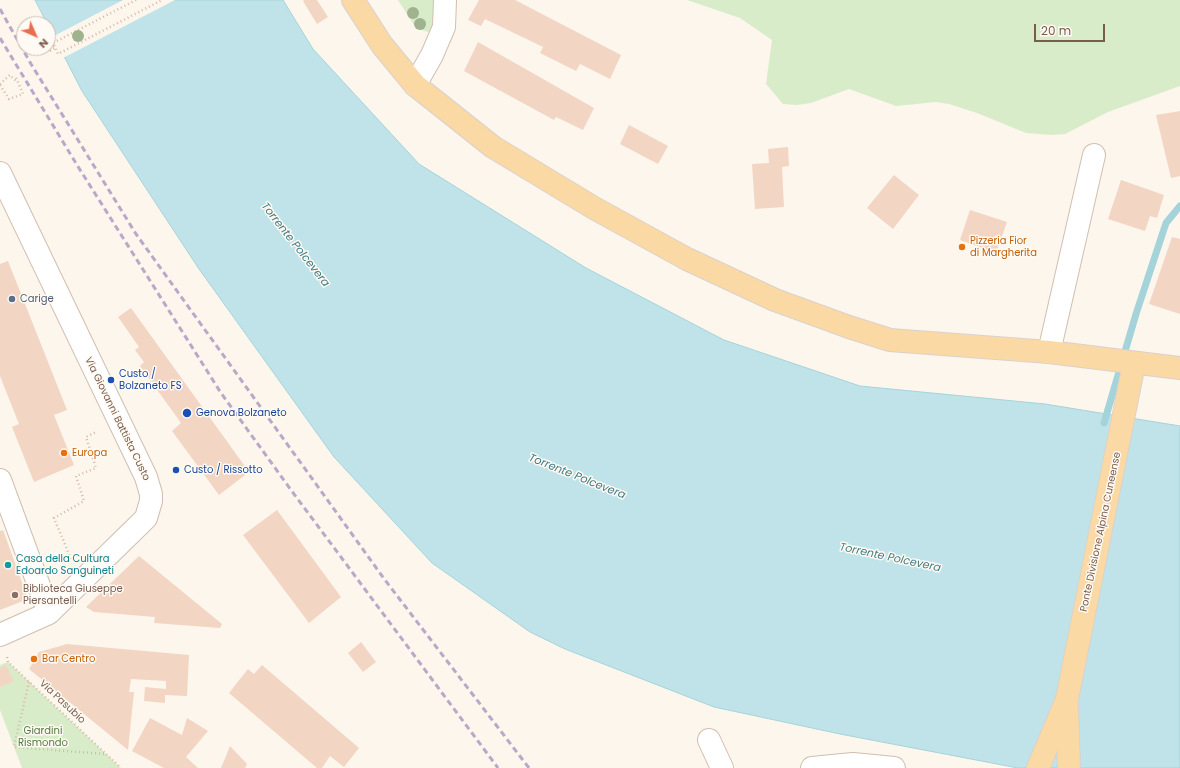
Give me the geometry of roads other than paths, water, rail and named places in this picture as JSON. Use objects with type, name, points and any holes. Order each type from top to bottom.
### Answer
[{"type":"main road","points":[[353,0],[382,45],[415,85],[493,147],[587,204],[687,259],[775,300],[890,340],[1049,352],[1134,364],[1180,368]]},
{"type":"main road","name":"Ponte Divisione Alpina Cuneense","points":[[1038,768],[1067,700],[1134,364]]},
{"type":"main road","name":"Ponte Divisione Alpina Cuneense","points":[[1067,700],[1069,768]]},
{"type":"street","points":[[415,85],[432,55],[444,27],[445,0]]},
{"type":"street","points":[[1049,352],[1094,154]]},
{"type":"street","name":"Via Giovanni Battista Custo","points":[[0,173],[146,477],[151,494],[150,510],[146,518],[49,613],[3,645]]},
{"type":"street","points":[[0,480],[7,517],[49,613]]},
{"type":"street","points":[[709,740],[722,768]]},
{"type":"street","points":[[812,768],[854,764],[894,768]]},
{"type":"water","name":"Torrente Polcevera","points":[[35,0],[283,0],[313,49],[419,164],[586,268],[724,340],[860,386],[1045,404],[1180,426],[1180,768],[1018,768],[840,734],[714,707],[565,649],[530,632],[432,563],[334,457],[199,269],[82,91],[56,41],[56,16],[43,16]]},
{"type":"waterway","points":[[1104,423],[1136,314],[1166,223],[1180,206]]},
{"type":"railway","points":[[0,9],[31,64],[136,234],[385,580],[529,768]]},
{"type":"railway","points":[[0,38],[77,165],[221,393],[291,490],[498,768]]},
{"type":"place","name":"Pizzeria Fior di Margherita","points":[[962,247]]},
{"type":"place","name":"Carige","points":[[12,299]]},
{"type":"place","name":"Custo / Bolzaneto FS","points":[[111,380]]},
{"type":"place","name":"Genova Bolzaneto","points":[[187,413]]},
{"type":"place","name":"Europa","points":[[64,453]]},
{"type":"place","name":"Custo / Rissotto","points":[[176,470]]},
{"type":"place","name":"Casa della Cultura Edoardo Sanguineti","points":[[8,565]]},
{"type":"place","name":"Biblioteca Giuseppe Piersantelli","points":[[15,595]]},
{"type":"place","name":"Bar Centro","points":[[34,659]]},
{"type":"park label","name":"Giardini Rismondo","points":[[43,736]]}]
